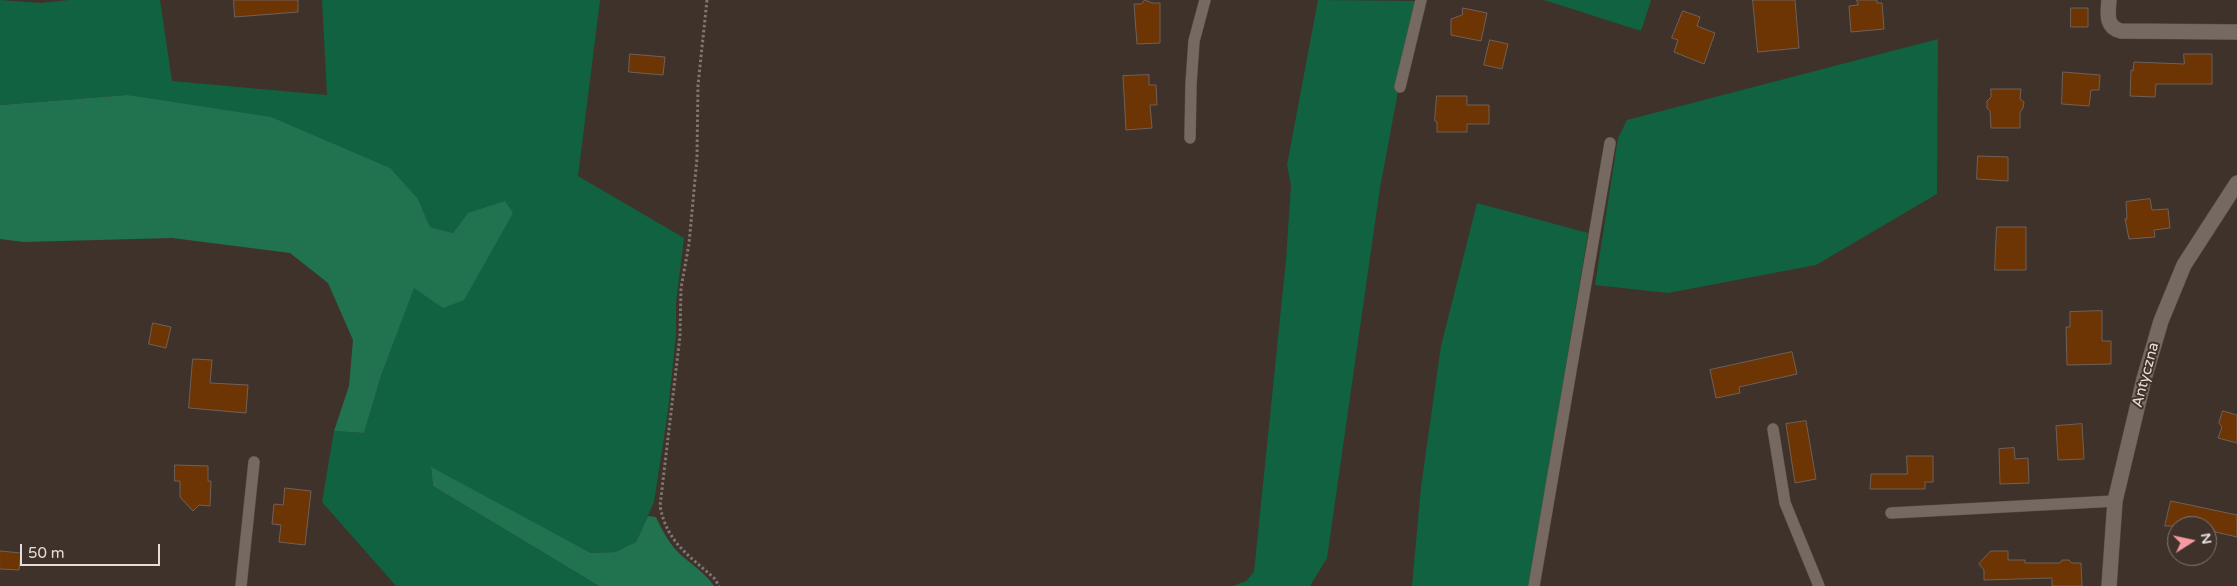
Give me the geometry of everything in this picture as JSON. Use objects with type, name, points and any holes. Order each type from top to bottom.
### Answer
[{"type":"street","points":[[2109,0],[2108,19],[2110,25],[2121,31],[2237,32]]},
{"type":"street","name":"Antyczna","points":[[2109,586],[2115,501],[2144,380],[2171,292],[2199,239],[2237,183]]},
{"type":"lane","points":[[1190,138],[1194,41],[1206,0]]},
{"type":"lane","points":[[1400,87],[1421,0]]},
{"type":"lane","points":[[1534,586],[1610,143]]},
{"type":"lane","points":[[1773,429],[1784,503],[1819,586]]},
{"type":"lane","points":[[240,586],[254,462]]},
{"type":"lane","points":[[1890,513],[2115,501]]},
{"type":"path","points":[[707,0],[698,86],[697,158],[688,244],[681,288],[680,336],[660,506],[663,522],[672,539],[715,579],[719,586]]},
{"type":"green space","points":[[0,0],[40,3],[69,0],[160,0],[172,81],[327,95],[322,0],[600,0],[578,176],[684,238],[676,303],[676,334],[668,411],[654,502],[636,542],[615,552],[591,553],[431,468],[433,486],[599,586],[396,586],[322,502],[334,431],[364,433],[381,376],[414,287],[468,213],[453,233],[430,227],[418,199],[127,95],[0,105]]},
{"type":"green space","points":[[1318,0],[1415,1],[1380,188],[1327,558],[1310,586],[1232,586],[1246,581],[1254,572],[1286,260],[1291,185],[1287,165]]},
{"type":"green space","points":[[1544,0],[1651,0],[1641,31]]},
{"type":"green space","points":[[1938,39],[1937,194],[1816,265],[1668,293],[1595,285],[1618,138],[1627,120]]},
{"type":"green space","points":[[127,95],[271,117],[390,168],[418,199],[430,227],[453,233],[468,213],[505,201],[513,213],[464,300],[443,308],[414,288],[381,376],[364,433],[334,431],[349,386],[353,340],[328,283],[290,253],[172,238],[24,242],[0,239],[0,105]]},
{"type":"green space","points":[[1477,203],[1588,233],[1529,586],[1412,586],[1421,487],[1441,346]]},
{"type":"green space","points":[[431,467],[591,553],[615,552],[636,542],[648,516],[656,517],[674,547],[703,573],[714,586],[599,586],[433,486]]},
{"type":"building","points":[[234,0],[298,0],[298,12],[235,17]]},
{"type":"building","points":[[1145,0],[1152,3],[1160,3],[1160,43],[1137,44],[1134,4],[1141,4]]},
{"type":"building","points":[[1753,0],[1795,0],[1799,48],[1758,52]]},
{"type":"building","points":[[1857,0],[1877,0],[1877,3],[1882,3],[1884,29],[1851,32],[1849,6],[1858,5]]},
{"type":"building","points":[[1463,8],[1487,13],[1481,41],[1451,35],[1451,19],[1462,15]]},
{"type":"building","points":[[2071,8],[2088,8],[2088,27],[2071,27]]},
{"type":"building","points":[[1683,11],[1700,17],[1697,26],[1715,33],[1704,64],[1674,52],[1678,40],[1672,38]]},
{"type":"building","points":[[1490,40],[1508,44],[1502,69],[1484,65]]},
{"type":"building","points":[[630,54],[665,57],[663,75],[629,72]]},
{"type":"building","points":[[2184,54],[2212,54],[2212,84],[2156,84],[2155,97],[2130,96],[2131,70],[2133,71],[2134,62],[2184,64]]},
{"type":"building","points":[[2063,72],[2100,75],[2099,90],[2091,90],[2089,106],[2062,104]]},
{"type":"building","points":[[1149,75],[1149,85],[1156,85],[1157,105],[1150,105],[1152,128],[1126,130],[1123,76]]},
{"type":"building","points":[[1991,89],[2021,89],[2020,99],[2024,102],[2020,112],[2020,128],[1991,128],[1990,111],[1987,108],[1987,101],[1991,97]]},
{"type":"building","points":[[1437,96],[1467,96],[1467,105],[1489,105],[1489,124],[1467,124],[1467,132],[1437,132],[1437,122],[1435,121]]},
{"type":"building","points":[[1978,156],[2008,157],[2008,181],[1977,179]]},
{"type":"building","points":[[2150,199],[2152,210],[2168,209],[2170,228],[2154,230],[2155,237],[2129,239],[2125,219],[2127,219],[2126,202]]},
{"type":"building","points":[[1997,227],[2026,227],[2026,270],[1995,270]]},
{"type":"building","points":[[2102,311],[2102,341],[2111,341],[2111,364],[2067,365],[2066,327],[2070,327],[2070,312]]},
{"type":"building","points":[[153,323],[171,327],[166,348],[149,344]]},
{"type":"building","points":[[1792,352],[1797,374],[1739,387],[1740,393],[1716,398],[1710,370]]},
{"type":"building","points":[[193,359],[212,360],[210,383],[248,385],[246,413],[189,408]]},
{"type":"building","points":[[2223,411],[2237,415],[2237,443],[2218,438],[2222,427],[2219,423]]},
{"type":"building","points":[[1806,421],[1816,479],[1795,483],[1786,424]]},
{"type":"building","points":[[2082,424],[2084,459],[2058,460],[2056,426]]},
{"type":"building","points":[[2014,448],[2015,459],[2028,458],[2029,483],[2000,484],[1999,449]]},
{"type":"building","points":[[1907,456],[1933,456],[1933,482],[1925,482],[1925,489],[1870,489],[1871,474],[1907,474]]},
{"type":"building","points":[[175,465],[208,466],[208,481],[211,481],[210,506],[199,505],[193,511],[180,497],[180,481],[175,481]]},
{"type":"building","points":[[285,488],[311,491],[305,545],[279,542],[281,525],[272,524],[274,504],[283,505]]},
{"type":"building","points":[[2171,501],[2237,515],[2237,537],[2217,532],[2217,516],[2167,516]]},
{"type":"building","points":[[0,551],[21,553],[19,570],[0,569]]},
{"type":"building","points":[[1991,551],[2008,551],[2008,560],[2025,560],[2025,563],[2060,563],[2062,560],[2069,560],[2072,563],[2081,563],[2082,586],[2052,586],[2052,578],[1984,580],[1984,570],[1979,564]]}]
